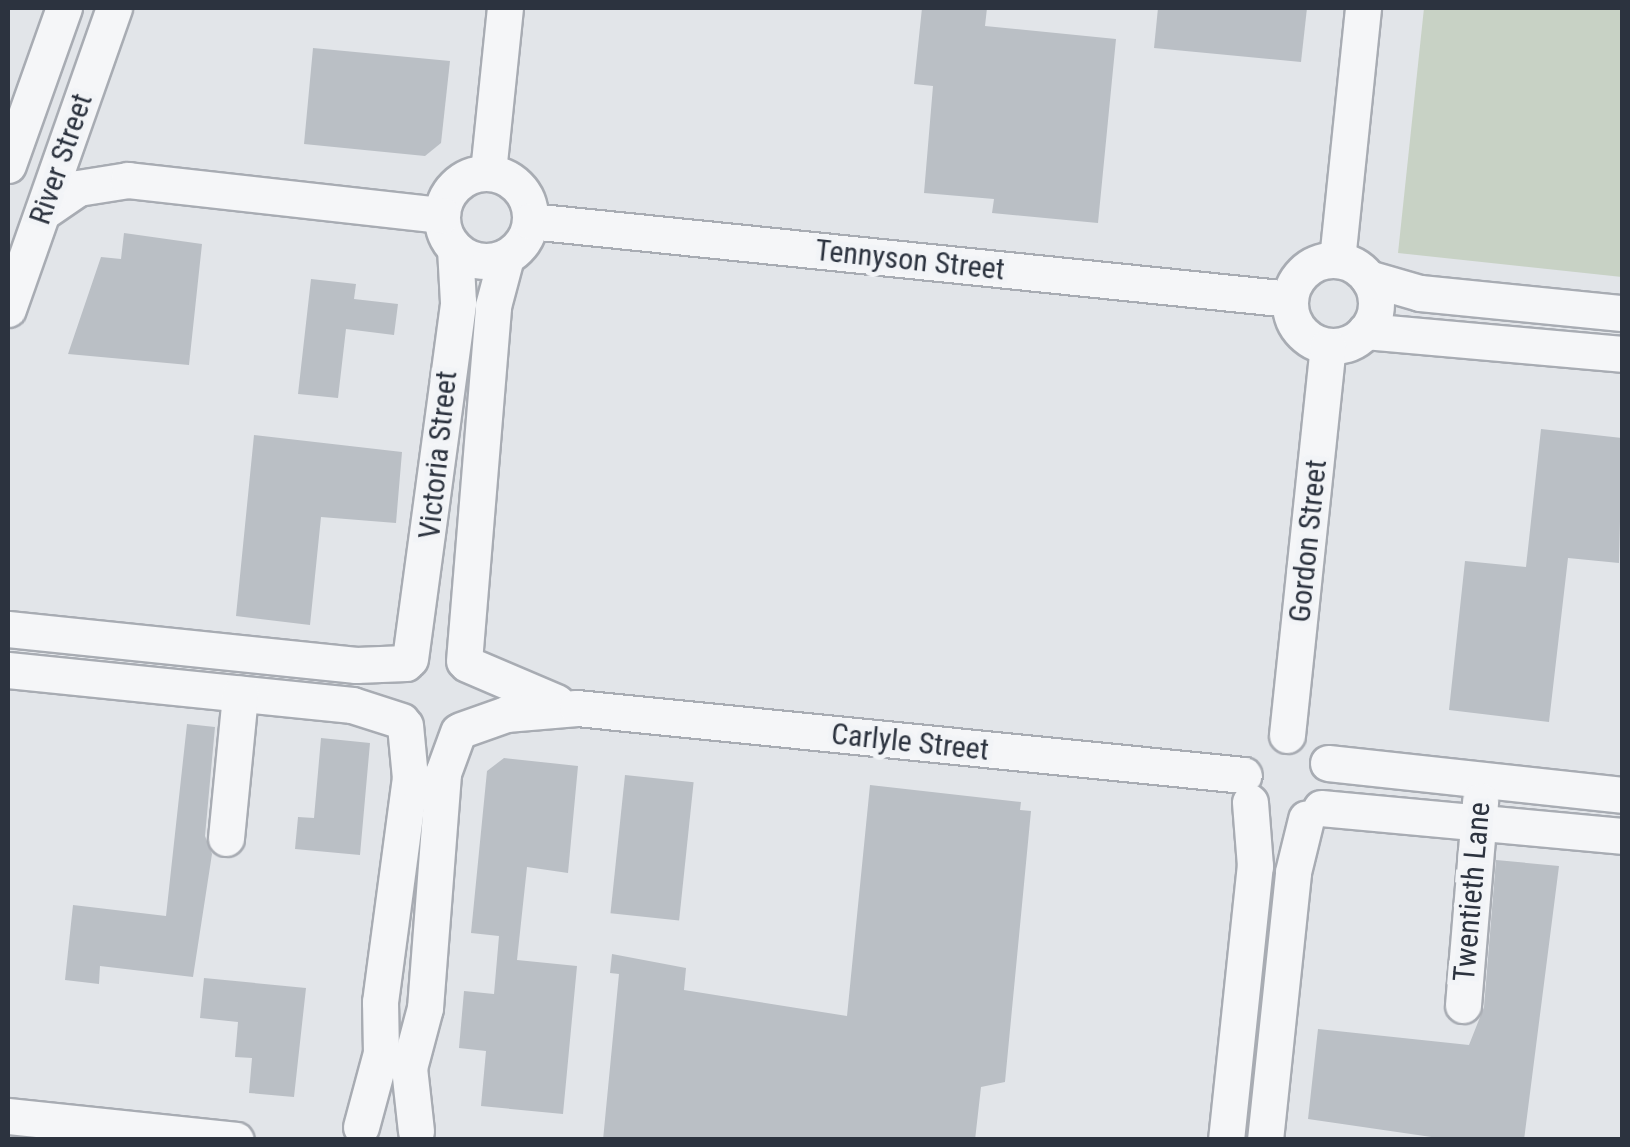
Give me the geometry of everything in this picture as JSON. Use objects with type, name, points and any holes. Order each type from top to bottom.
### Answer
[{"type":"street","points":[[8,165],[64,8]]},
{"type":"street","name":"River Street","points":[[8,309],[114,8]]},
{"type":"street","points":[[488,172],[505,8]]},
{"type":"street","points":[[1336,260],[1364,8]]},
{"type":"street","points":[[73,126],[84,157],[128,180]]},
{"type":"street","points":[[488,172],[514,182],[530,221],[506,257],[479,261],[455,249],[442,215],[462,180],[488,172]]},
{"type":"street","points":[[43,212],[78,188],[128,180],[442,215]]},
{"type":"street","name":"Tennyson Street","points":[[530,221],[1290,299]]},
{"type":"street","name":"Victoria Street","points":[[408,661],[458,302],[455,249]]},
{"type":"street","name":"Victoria Street","points":[[465,662],[493,306],[506,257]]},
{"type":"street","points":[[1336,260],[1368,278],[1420,292],[1622,313]]},
{"type":"street","points":[[1336,260],[1300,274],[1290,299],[1304,335],[1328,346],[1365,331],[1622,354]]},
{"type":"street","points":[[1365,331],[1376,305],[1368,278]]},
{"type":"street","name":"Gordon Street","points":[[1288,735],[1328,346]]},
{"type":"street","points":[[8,629],[356,665],[408,661],[434,651],[465,662],[479,698],[459,731],[443,773],[425,1008],[408,1078],[419,1135]]},
{"type":"street","points":[[352,1135],[381,1053],[382,983],[410,778],[404,723],[393,696],[408,661]]},
{"type":"street","name":"Carlyle Street","points":[[465,662],[576,708]]},
{"type":"street","points":[[8,670],[352,704],[430,737],[459,731]]},
{"type":"street","points":[[226,838],[240,694]]},
{"type":"street","name":"Carlyle Street","points":[[459,731],[506,714],[576,708],[1247,789]]},
{"type":"street","points":[[1226,1140],[1255,866],[1247,789],[1253,752],[1288,735],[1312,743],[1328,763],[1330,786],[1314,814],[1293,872],[1265,1140]]},
{"type":"street","points":[[1328,763],[1622,795]]},
{"type":"street","name":"Twentieth Lane","points":[[1462,1004],[1482,780]]},
{"type":"street","points":[[1247,789],[1269,819],[1314,814],[1478,822],[1622,836]]},
{"type":"street","points":[[8,1116],[236,1140]]},
{"type":"street","points":[[352,1135],[390,1120],[419,1135]]},
{"type":"shaded area","points":[[1424,8],[1622,8],[1622,277],[1398,253]]},
{"type":"building","points":[[922,8],[987,8],[985,26],[1116,39],[1098,223],[992,213],[994,199],[924,193],[933,86],[914,84]]},
{"type":"building","points":[[1158,8],[1307,8],[1301,62],[1154,48]]},
{"type":"building","points":[[313,48],[450,61],[441,143],[425,156],[304,144]]},
{"type":"building","points":[[124,233],[202,244],[189,365],[68,354],[101,257],[121,259]]},
{"type":"building","points":[[311,279],[356,284],[354,299],[398,304],[394,335],[346,329],[338,398],[298,394]]},
{"type":"building","points":[[1541,429],[1622,438],[1619,563],[1568,558],[1549,722],[1449,710],[1465,561],[1526,567]]},
{"type":"building","points":[[254,435],[402,452],[396,523],[321,517],[310,625],[236,616]]},
{"type":"building","points":[[187,724],[215,727],[205,836],[212,854],[193,977],[100,966],[99,984],[65,980],[73,905],[166,916]]},
{"type":"building","points":[[321,738],[370,743],[360,855],[295,849],[298,817],[314,818]]},
{"type":"building","points":[[504,758],[578,766],[568,873],[527,867],[517,960],[577,966],[563,1114],[481,1106],[486,1051],[459,1048],[464,991],[494,994],[499,936],[471,933],[487,771]]},
{"type":"building","points":[[625,775],[694,782],[679,920],[610,913]]},
{"type":"building","points":[[870,785],[1021,802],[1020,810],[1031,811],[1005,1082],[981,1087],[975,1140],[603,1140],[619,974],[610,973],[612,954],[686,968],[684,990],[847,1016]]},
{"type":"building","points":[[1496,860],[1559,866],[1524,1140],[1452,1140],[1308,1119],[1318,1029],[1469,1045],[1484,1007]]},
{"type":"building","points":[[204,978],[306,988],[294,1097],[249,1093],[252,1058],[235,1057],[238,1022],[200,1018]]}]
